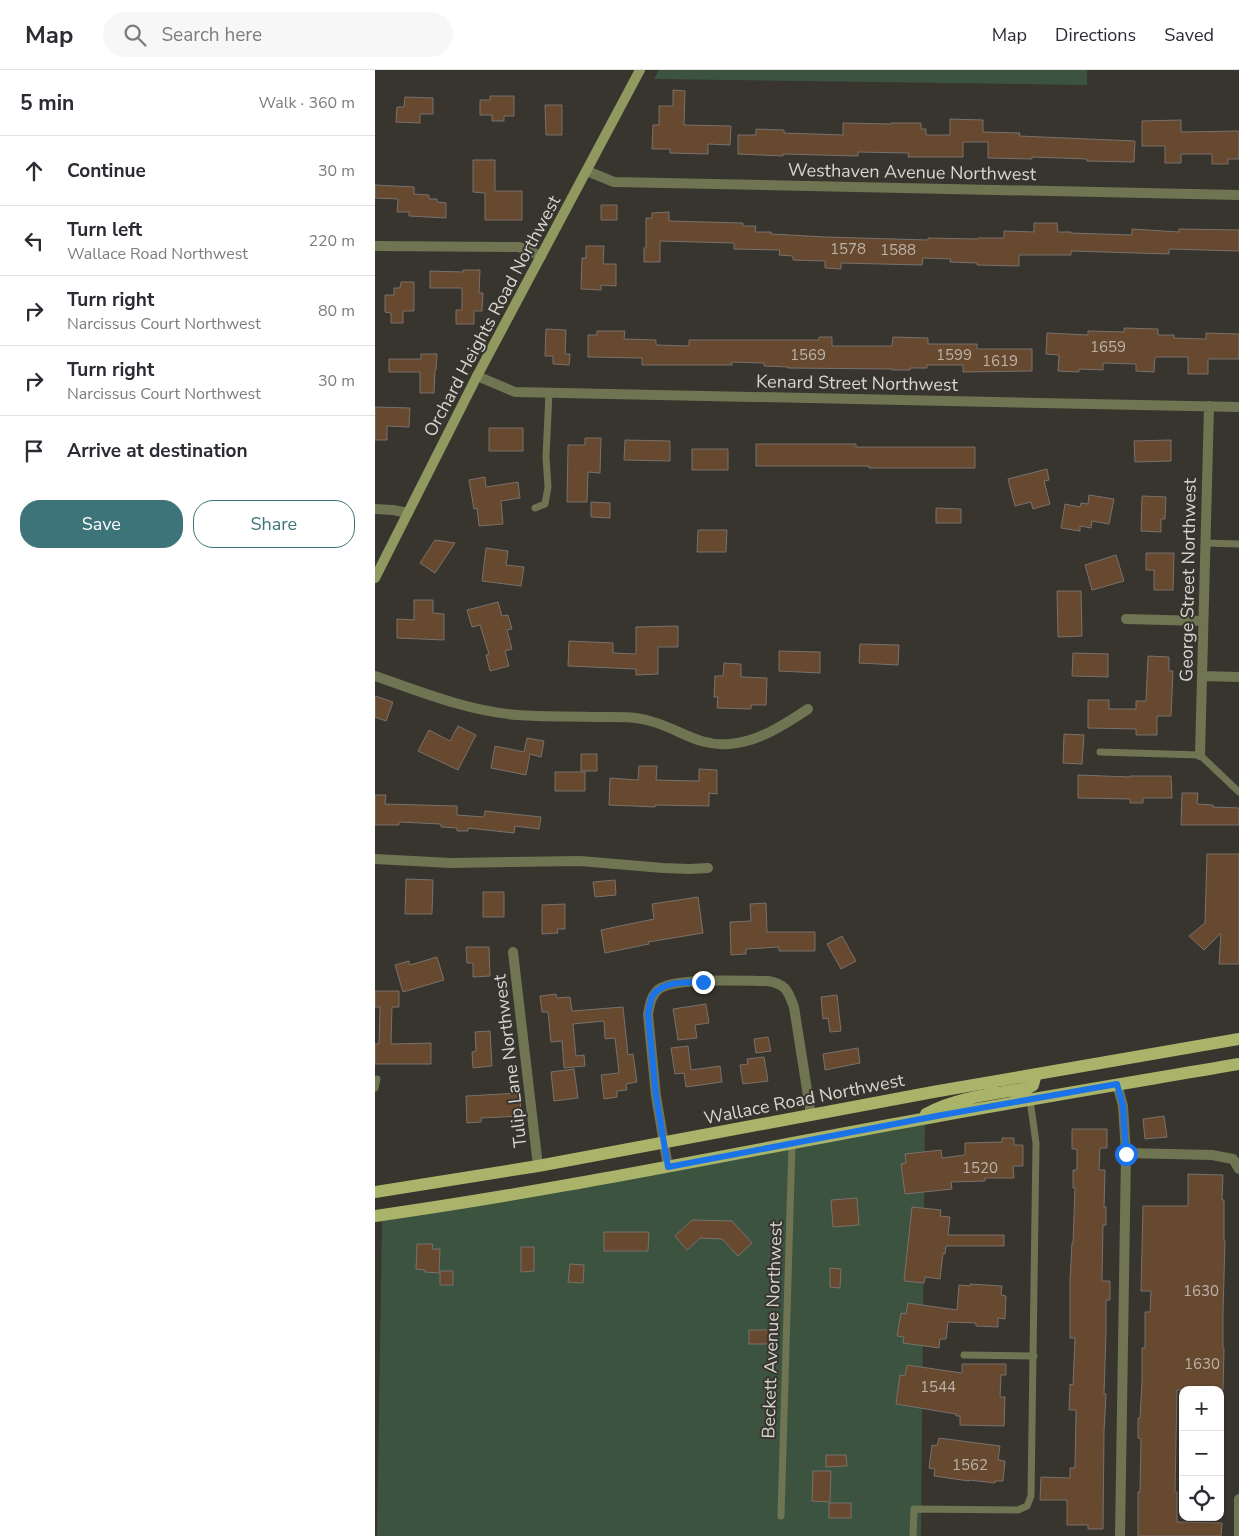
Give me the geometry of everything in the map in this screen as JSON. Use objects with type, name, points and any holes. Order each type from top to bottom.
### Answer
[{"type":"main road","name":"Orchard Heights Road Northwest","points":[[375,578],[477,376],[587,171],[636,71]]},
{"type":"main road","name":"Wallace Road Northwest","points":[[375,1192],[664,1144],[811,1115],[1239,1039]]},
{"type":"main road","points":[[375,1216],[540,1190],[915,1120],[1239,1064]]},
{"type":"main road","points":[[915,1120],[941,1106],[957,1101],[1031,1087],[1035,1082],[1036,1074]]},
{"type":"street","name":"Westhaven Avenue Northwest","points":[[587,171],[614,182],[1239,195]]},
{"type":"street","points":[[375,246],[519,247],[541,256]]},
{"type":"street","name":"Kenard Street Northwest","points":[[477,376],[515,392],[1239,407]]},
{"type":"street","name":"George Street Northwest","points":[[1200,755],[1209,406]]},
{"type":"street","points":[[375,509],[408,513]]},
{"type":"street","points":[[1126,619],[1203,621]]},
{"type":"street","points":[[375,676],[455,704],[483,710],[532,716],[628,717],[650,721],[693,740],[711,744],[728,745],[745,742],[785,724],[808,709]]},
{"type":"street","points":[[1202,676],[1239,676]]},
{"type":"street","points":[[375,859],[451,863],[579,861],[663,868],[708,868]]},
{"type":"street","name":"Tulip Lane Northwest","points":[[513,952],[538,1166]]},
{"type":"street","points":[[668,1167],[656,1096],[648,1014],[653,995],[659,989],[669,985],[703,982],[768,981],[784,986],[794,1007],[811,1115]]},
{"type":"street","points":[[1117,1084],[1123,1106],[1126,1154],[1120,1536]]},
{"type":"street","points":[[1126,1154],[1212,1155],[1233,1159],[1239,1168]]},
{"type":"street","points":[[1239,1499],[1239,1536]]},
{"type":"lane","points":[[535,508],[545,504],[548,487],[546,457],[549,393]]},
{"type":"lane","points":[[1205,543],[1239,544]]},
{"type":"lane","points":[[1100,752],[1200,755],[1239,792]]},
{"type":"lane","points":[[375,1088],[377,1079]]},
{"type":"lane","points":[[913,1536],[914,1509],[1018,1510],[1027,1506],[1031,1496],[1036,1142],[1030,1100]]},
{"type":"lane","name":"Beckett Avenue Northwest","points":[[781,1516],[792,1144]]},
{"type":"lane","points":[[964,1355],[1034,1356]]},
{"type":"green space","points":[[659,70],[1087,70],[1087,85],[654,79]]},
{"type":"green space","points":[[925,1114],[921,1536],[377,1536],[382,1219]]},
{"type":"building","points":[[673,90],[685,91],[684,125],[731,126],[730,145],[708,144],[708,154],[670,153],[670,149],[652,149],[653,125],[659,125],[659,106],[673,106]]},
{"type":"building","points":[[490,96],[514,96],[514,116],[504,116],[504,121],[492,121],[492,115],[480,115],[480,100],[490,100]]},
{"type":"building","points":[[405,97],[433,98],[433,114],[420,114],[420,123],[396,122],[397,107],[404,107]]},
{"type":"building","points":[[545,105],[562,105],[562,135],[546,135]]},
{"type":"building","points":[[950,119],[983,120],[983,132],[1020,133],[1019,136],[1135,141],[1134,162],[1032,157],[1032,159],[988,158],[988,142],[963,142],[963,157],[908,157],[909,153],[858,152],[858,156],[738,154],[738,135],[756,135],[756,129],[784,130],[784,133],[843,135],[843,123],[921,123],[921,129],[926,129],[926,135],[950,135]]},
{"type":"building","points":[[1181,120],[1181,132],[1239,131],[1239,159],[1228,159],[1228,164],[1212,164],[1212,154],[1181,154],[1181,163],[1165,163],[1165,146],[1142,146],[1142,121]]},
{"type":"building","points":[[473,160],[495,160],[495,191],[522,191],[522,220],[485,220],[485,193],[473,192]]},
{"type":"building","points":[[375,185],[414,187],[414,194],[429,195],[429,199],[437,199],[437,202],[446,203],[446,218],[409,216],[409,212],[397,212],[398,199],[375,198]]},
{"type":"building","points":[[601,205],[617,205],[617,220],[601,220]]},
{"type":"building","points":[[669,212],[669,221],[743,223],[743,226],[756,226],[755,232],[826,237],[928,240],[928,238],[1004,238],[1004,231],[1034,232],[1034,223],[1057,223],[1058,232],[1071,233],[1132,235],[1132,229],[1179,232],[1179,229],[1239,230],[1239,251],[1169,249],[1169,254],[1071,251],[1071,255],[1019,255],[1019,266],[977,265],[977,263],[950,262],[951,259],[923,258],[922,265],[841,263],[841,269],[825,268],[825,261],[793,260],[793,256],[779,255],[780,250],[734,249],[734,243],[660,241],[660,262],[644,262],[646,218],[652,218],[652,213]]},
{"type":"building","points":[[586,246],[604,246],[603,264],[616,264],[616,286],[601,285],[601,290],[581,289],[582,258],[586,258]]},
{"type":"building","points":[[463,270],[480,270],[479,293],[483,293],[482,311],[474,311],[474,324],[456,324],[456,310],[462,310],[462,288],[430,288],[430,271],[463,272]]},
{"type":"building","points":[[401,282],[414,282],[414,311],[403,311],[403,323],[391,323],[391,313],[385,312],[385,295],[394,295],[394,288],[400,288]]},
{"type":"building","points":[[1124,328],[1158,329],[1158,335],[1174,335],[1174,338],[1206,339],[1206,333],[1239,334],[1239,359],[1208,359],[1208,374],[1188,374],[1188,357],[1155,357],[1154,372],[1136,371],[1136,364],[1103,363],[1103,370],[1079,369],[1079,372],[1058,371],[1059,355],[1046,354],[1047,333],[1088,335],[1088,331],[1124,332]]},
{"type":"building","points":[[546,329],[566,330],[565,354],[570,354],[569,365],[553,364],[553,356],[545,356]]},
{"type":"building","points":[[597,331],[625,331],[624,339],[656,340],[656,345],[689,346],[689,340],[819,340],[819,337],[832,337],[832,346],[892,346],[893,337],[928,338],[928,344],[977,344],[977,349],[1032,349],[1032,371],[963,372],[963,365],[927,365],[927,368],[892,370],[788,368],[764,366],[764,363],[732,362],[732,365],[642,365],[642,358],[588,357],[588,335],[597,335]]},
{"type":"building","points":[[421,354],[437,354],[434,393],[420,393],[420,372],[389,372],[389,359],[421,359]]},
{"type":"building","points":[[375,407],[410,408],[409,427],[387,426],[387,440],[375,440]]},
{"type":"building","points":[[489,428],[523,428],[523,451],[489,451]]},
{"type":"building","points":[[585,438],[601,438],[600,473],[588,472],[587,502],[567,502],[568,445],[585,445]]},
{"type":"building","points":[[625,440],[670,441],[670,461],[624,460]]},
{"type":"building","points":[[1171,440],[1171,461],[1135,462],[1134,441]]},
{"type":"building","points":[[756,444],[856,444],[856,447],[975,447],[975,468],[756,466]]},
{"type":"building","points":[[692,449],[728,449],[728,470],[692,470]]},
{"type":"building","points":[[1047,469],[1049,480],[1044,481],[1050,504],[1033,509],[1031,502],[1015,506],[1008,479]]},
{"type":"building","points":[[485,477],[486,487],[518,482],[520,498],[501,501],[503,524],[479,526],[477,508],[474,509],[469,480]]},
{"type":"building","points":[[1089,495],[1114,499],[1109,524],[1092,521],[1091,528],[1080,526],[1080,531],[1061,528],[1065,504],[1080,507],[1081,503],[1088,504]]},
{"type":"building","points":[[1142,496],[1166,497],[1165,519],[1161,519],[1161,532],[1141,531]]},
{"type":"building","points":[[591,502],[610,503],[610,518],[591,517]]},
{"type":"building","points":[[936,508],[961,509],[961,523],[936,523]]},
{"type":"building","points":[[698,530],[727,530],[726,552],[697,552]]},
{"type":"building","points":[[435,540],[455,543],[435,573],[420,563]]},
{"type":"building","points":[[486,548],[508,551],[506,565],[524,567],[521,586],[482,581]]},
{"type":"building","points":[[1146,553],[1174,553],[1173,590],[1154,590],[1154,570],[1146,570]]},
{"type":"building","points":[[1116,555],[1124,581],[1092,590],[1085,565]]},
{"type":"building","points":[[1057,591],[1081,591],[1082,636],[1058,637]]},
{"type":"building","points":[[414,600],[433,600],[433,613],[444,614],[444,640],[397,638],[397,619],[414,620]]},
{"type":"building","points":[[498,602],[502,616],[508,615],[512,629],[507,630],[512,649],[505,651],[509,666],[490,671],[486,655],[489,654],[480,625],[472,627],[467,610]]},
{"type":"building","points":[[678,626],[678,647],[658,647],[658,674],[636,675],[636,669],[568,666],[569,641],[613,643],[613,653],[636,654],[636,627]]},
{"type":"building","points":[[860,644],[899,645],[898,665],[859,663]]},
{"type":"building","points":[[779,651],[820,652],[820,673],[779,671]]},
{"type":"building","points":[[1073,653],[1108,654],[1108,677],[1072,676]]},
{"type":"building","points":[[1148,656],[1169,657],[1169,671],[1173,671],[1171,716],[1157,716],[1157,735],[1136,735],[1136,729],[1088,728],[1088,700],[1109,700],[1109,709],[1136,709],[1136,701],[1146,701]]},
{"type":"building","points":[[724,663],[741,664],[741,677],[767,678],[766,705],[751,705],[751,709],[717,708],[718,697],[714,697],[715,676],[723,676]]},
{"type":"building","points":[[375,696],[393,702],[386,721],[375,717]]},
{"type":"building","points":[[458,726],[476,735],[458,770],[418,751],[429,730],[450,741]]},
{"type":"building","points":[[1064,734],[1084,735],[1082,764],[1063,763]]},
{"type":"building","points":[[527,738],[544,741],[541,757],[530,754],[526,775],[491,768],[495,746],[524,752]]},
{"type":"building","points":[[581,754],[597,754],[597,771],[581,771]]},
{"type":"building","points":[[639,766],[657,766],[656,780],[699,781],[699,769],[717,770],[717,794],[709,793],[709,806],[655,805],[655,807],[609,805],[610,778],[638,780]]},
{"type":"building","points":[[555,772],[585,772],[585,791],[555,791]]},
{"type":"building","points":[[1078,775],[1171,776],[1172,798],[1143,798],[1143,803],[1130,803],[1130,799],[1078,798]]},
{"type":"building","points":[[1182,793],[1198,793],[1197,804],[1239,808],[1239,825],[1181,825]]},
{"type":"building","points":[[375,795],[386,795],[385,804],[457,806],[457,815],[484,817],[485,811],[541,817],[539,829],[515,826],[514,833],[468,828],[468,831],[457,831],[457,828],[441,827],[441,824],[399,822],[399,825],[375,825]]},
{"type":"building","points":[[1207,854],[1239,854],[1239,964],[1219,964],[1221,933],[1204,950],[1189,936],[1205,923]]},
{"type":"building","points":[[406,879],[433,880],[432,914],[405,914]]},
{"type":"building","points":[[615,880],[616,895],[595,897],[593,882]]},
{"type":"building","points":[[483,892],[504,892],[504,917],[483,917]]},
{"type":"building","points":[[698,897],[703,933],[648,942],[649,944],[605,953],[601,930],[654,919],[652,904]]},
{"type":"building","points":[[766,903],[767,932],[815,932],[815,951],[779,951],[779,947],[746,949],[746,954],[731,955],[730,922],[751,921],[750,904]]},
{"type":"building","points":[[565,904],[565,929],[557,929],[558,933],[542,934],[542,905]]},
{"type":"building","points":[[842,936],[856,961],[841,969],[827,944]]},
{"type":"building","points":[[466,947],[489,947],[490,976],[473,977],[473,963],[467,963]]},
{"type":"building","points":[[437,957],[444,980],[403,992],[395,965],[409,961],[410,965]]},
{"type":"building","points":[[375,991],[399,991],[399,1007],[392,1007],[391,1044],[431,1043],[431,1064],[375,1064],[375,1044],[379,1044],[380,1007],[375,1007]]},
{"type":"building","points":[[556,994],[557,998],[570,997],[572,1011],[623,1007],[628,1055],[633,1054],[637,1082],[626,1084],[627,1090],[617,1091],[617,1097],[604,1099],[601,1075],[619,1073],[615,1038],[605,1039],[604,1021],[573,1024],[576,1056],[584,1055],[585,1066],[564,1068],[562,1041],[551,1042],[548,1012],[542,1012],[540,996]]},
{"type":"building","points":[[837,995],[841,1031],[830,1032],[828,1018],[823,1019],[821,997]]},
{"type":"building","points":[[706,1004],[709,1023],[695,1025],[697,1038],[678,1040],[673,1009]]},
{"type":"building","points":[[490,1031],[492,1066],[473,1068],[472,1052],[476,1051],[475,1032]]},
{"type":"building","points":[[768,1037],[771,1051],[756,1053],[754,1039]]},
{"type":"building","points":[[688,1046],[691,1070],[720,1066],[722,1082],[686,1087],[684,1073],[675,1074],[671,1048]]},
{"type":"building","points":[[858,1048],[860,1063],[825,1070],[823,1054]]},
{"type":"building","points":[[764,1057],[768,1081],[743,1084],[740,1065],[748,1064],[747,1059]]},
{"type":"building","points":[[574,1069],[578,1098],[554,1101],[551,1072]]},
{"type":"building","points":[[520,1093],[521,1116],[481,1118],[481,1122],[467,1123],[466,1096]]},
{"type":"building","points":[[1164,1116],[1167,1137],[1145,1139],[1143,1119]]},
{"type":"building","points":[[1072,1129],[1107,1129],[1107,1148],[1100,1148],[1099,1170],[1105,1170],[1104,1207],[1106,1207],[1106,1225],[1103,1225],[1102,1281],[1110,1281],[1110,1300],[1106,1300],[1103,1529],[1088,1529],[1088,1525],[1067,1525],[1067,1500],[1040,1500],[1041,1477],[1070,1478],[1070,1468],[1075,1468],[1076,1410],[1069,1410],[1070,1384],[1073,1385],[1075,1338],[1070,1338],[1070,1280],[1075,1188],[1073,1188],[1073,1170],[1077,1170],[1077,1149],[1072,1149]]},
{"type":"building","points":[[1002,1138],[1014,1138],[1014,1145],[1023,1145],[1023,1166],[1013,1166],[1014,1178],[985,1178],[985,1181],[951,1182],[952,1189],[905,1194],[901,1164],[906,1163],[905,1154],[941,1150],[942,1158],[965,1155],[965,1143],[1002,1142]]},
{"type":"building","points":[[1188,1174],[1223,1175],[1222,1200],[1224,1200],[1225,1241],[1223,1386],[1179,1386],[1179,1390],[1177,1390],[1175,1492],[1177,1492],[1177,1522],[1222,1523],[1221,1536],[1138,1536],[1141,1439],[1138,1438],[1138,1418],[1140,1418],[1142,1348],[1145,1348],[1145,1312],[1150,1312],[1151,1291],[1141,1291],[1143,1206],[1188,1206]]},
{"type":"building","points":[[857,1198],[859,1225],[833,1227],[831,1200]]},
{"type":"building","points":[[912,1207],[941,1210],[940,1216],[950,1217],[948,1235],[1004,1235],[1004,1246],[946,1246],[945,1254],[943,1253],[940,1279],[925,1277],[924,1283],[904,1281]]},
{"type":"building","points":[[692,1220],[732,1221],[752,1243],[738,1256],[722,1239],[700,1238],[687,1250],[675,1236]]},
{"type":"building","points":[[604,1232],[649,1232],[648,1251],[604,1251]]},
{"type":"building","points":[[417,1244],[433,1244],[432,1249],[440,1249],[439,1273],[416,1269]]},
{"type":"building","points":[[521,1247],[534,1247],[534,1271],[521,1272]]},
{"type":"building","points":[[570,1264],[584,1265],[583,1283],[568,1282]]},
{"type":"building","points":[[830,1268],[841,1269],[840,1288],[830,1287]]},
{"type":"building","points":[[440,1271],[453,1271],[453,1285],[440,1285]]},
{"type":"building","points":[[970,1284],[1002,1286],[1001,1295],[1006,1296],[1005,1319],[998,1318],[998,1327],[976,1326],[976,1323],[948,1322],[946,1339],[940,1339],[939,1348],[903,1343],[904,1337],[897,1336],[901,1313],[906,1314],[908,1303],[957,1310],[959,1285],[970,1286]]},
{"type":"building","points":[[749,1330],[772,1330],[772,1344],[749,1344]]},
{"type":"building","points":[[962,1364],[1006,1364],[1006,1375],[1001,1375],[1000,1397],[1005,1397],[1004,1426],[960,1425],[960,1416],[956,1416],[956,1414],[896,1404],[900,1375],[905,1376],[907,1365],[962,1373]]},
{"type":"building","points":[[939,1438],[1000,1446],[998,1460],[1005,1461],[1003,1481],[995,1481],[995,1483],[934,1476],[935,1469],[929,1468],[932,1445],[937,1446]]},
{"type":"building","points":[[826,1455],[846,1455],[847,1466],[826,1467]]},
{"type":"building","points":[[813,1471],[831,1471],[830,1502],[812,1501]]},
{"type":"building","points":[[829,1503],[851,1503],[851,1518],[829,1518]]},
{"type":"route","points":[[703,982],[669,985],[659,989],[653,995],[650,1003],[648,1014],[656,1096],[668,1167],[1117,1084],[1123,1106],[1126,1154]]}]
